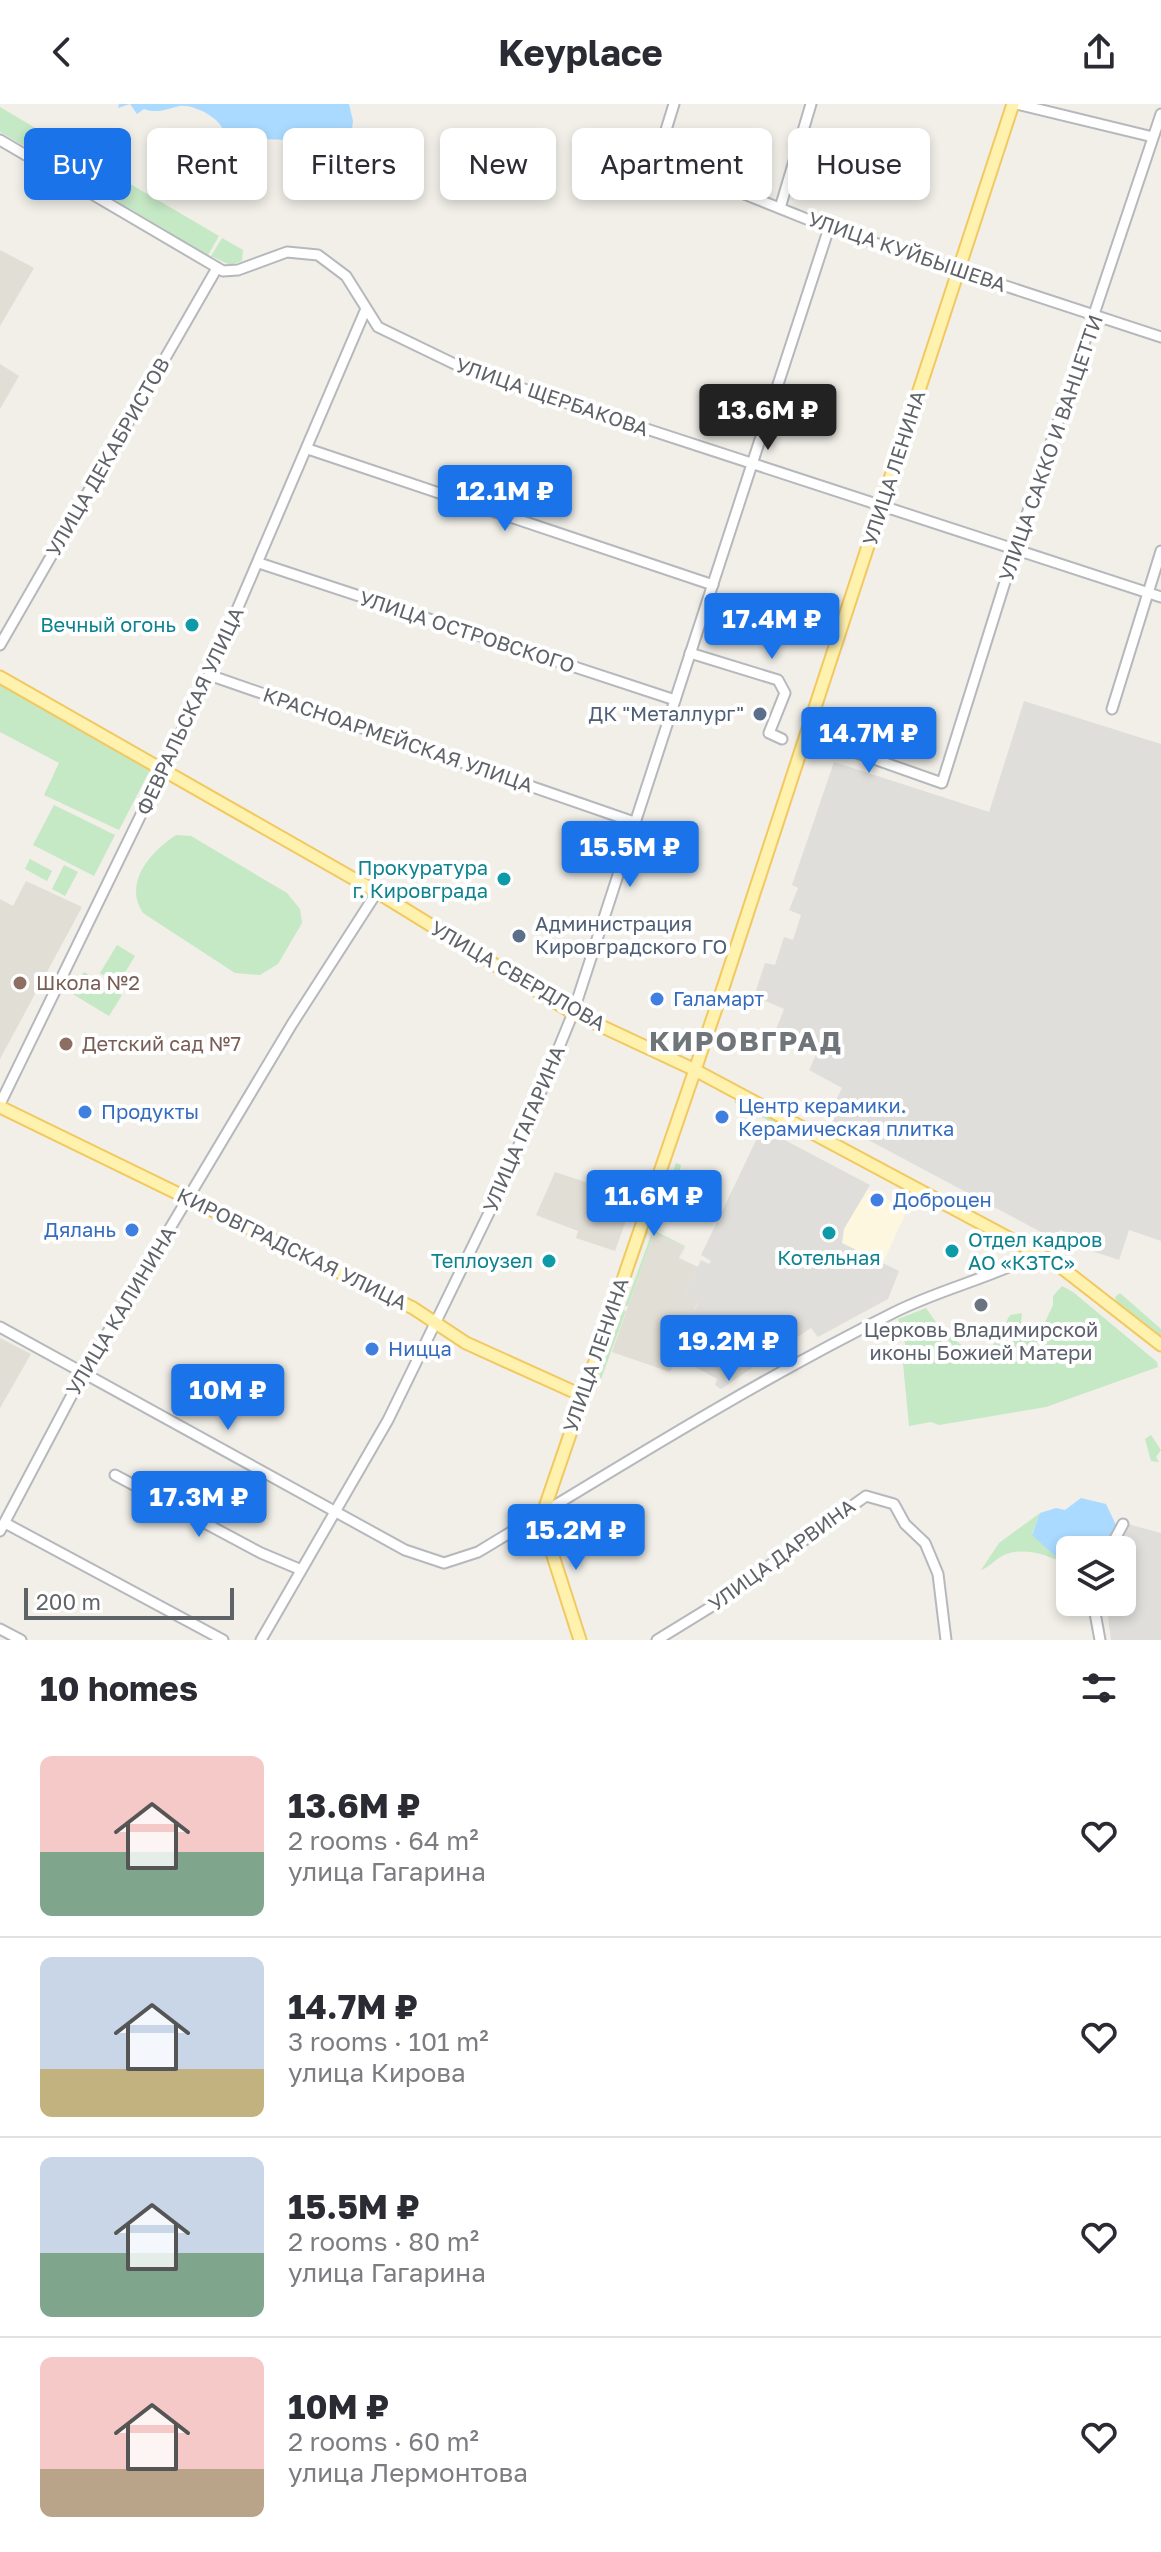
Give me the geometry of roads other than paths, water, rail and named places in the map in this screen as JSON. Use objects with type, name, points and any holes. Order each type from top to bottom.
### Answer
[{"type":"main road","name":"УЛИЦА ЛЕНИНА","points":[[543,1513],[1015,104]]},
{"type":"main road","name":"УЛИЦА СВЕРДЛОВА","points":[[0,677],[377,892],[573,1013],[693,1069],[1039,1253],[1080,1279],[1161,1345]]},
{"type":"main road","name":"КИРОВГРАДСКАЯ УЛИЦА","points":[[0,1106],[413,1308],[466,1343],[581,1395]]},
{"type":"main road","points":[[543,1513],[546,1534],[580,1640]]},
{"type":"street","name":"УЛИЦА КУЙБЫШЕВА","points":[[674,104],[657,159],[829,228],[1161,337]]},
{"type":"street","points":[[780,208],[811,104]]},
{"type":"street","points":[[1015,104],[1153,137]]},
{"type":"street","name":"УЛИЦА САККО И ВАНЦЕТТИ","points":[[806,735],[942,783],[1015,550],[1097,314],[1161,114]]},
{"type":"street","points":[[0,140],[217,268]]},
{"type":"street","name":"УЛИЦА ГАГАРИНА","points":[[261,1640],[299,1569],[388,1420],[436,1324],[503,1184],[573,1013],[829,228]]},
{"type":"street","name":"УЛИЦА ЩЕРБАКОВА","points":[[217,268],[238,270],[287,252],[312,253],[341,270],[365,311],[389,335],[481,375],[1161,597]]},
{"type":"street","name":"УЛИЦА ДЕКАБРИСТОВ","points":[[0,645],[217,268]]},
{"type":"street","name":"ФЕВРАЛЬСКАЯ УЛИЦА","points":[[0,1106],[209,675],[365,311]]},
{"type":"street","points":[[308,449],[713,585]]},
{"type":"street","points":[[1112,709],[1161,551]]},
{"type":"street","name":"УЛИЦА ОСТРОВСКОГО","points":[[259,563],[675,700]]},
{"type":"street","points":[[690,653],[778,680],[785,693],[769,733],[782,739]]},
{"type":"street","name":"КРАСНОАРМЕЙСКАЯ УЛИЦА","points":[[209,675],[634,822]]},
{"type":"street","name":"УЛИЦА КАЛИНИНА","points":[[2,1527],[84,1372],[292,1024],[377,892]]},
{"type":"street","points":[[0,1327],[336,1509],[405,1550],[444,1563],[478,1552],[847,1336],[925,1298],[1039,1253]]},
{"type":"street","points":[[115,1475],[261,1553],[299,1569]]},
{"type":"street","name":"УЛИЦА ДАРВИНА","points":[[657,1640],[714,1605],[847,1506],[866,1496],[894,1504],[905,1524],[925,1543],[939,1581],[946,1640]]},
{"type":"street","points":[[1117,1536],[1123,1524]]},
{"type":"street","points":[[2,1527],[223,1640]]},
{"type":"street","points":[[1096,1616],[1100,1640]]},
{"type":"street","points":[[0,1629],[21,1640]]},
{"type":"water","points":[[130,104],[349,104],[353,121],[352,128],[283,128],[283,140],[267,139],[267,128],[222,128],[212,117],[192,107],[158,111],[144,109],[137,114]]},
{"type":"water","points":[[1081,1498],[1106,1504],[1117,1527],[1112,1536],[1056,1536],[1056,1557],[1032,1535],[1040,1513],[1056,1508],[1065,1510]]},
{"type":"place","name":"Вечный огонь","points":[[192,625]]},
{"type":"place","name":"ДК \"Металлург\"","points":[[760,714]]},
{"type":"place","name":"Прокуратура г. Кировграда","points":[[504,879]]},
{"type":"place","name":"Администрация Кировградского ГО","points":[[519,936]]},
{"type":"place","name":"Школа №2","points":[[20,983]]},
{"type":"place","name":"Галамарт","points":[[657,999]]},
{"type":"place","name":"Детский сад №7","points":[[66,1044]]},
{"type":"place","name":"Продукты","points":[[85,1112]]},
{"type":"place","name":"Центр керамики. Керамическая плитка","points":[[722,1117]]},
{"type":"place","name":"Доброцен","points":[[877,1200]]},
{"type":"place","name":"Дялань","points":[[132,1230]]},
{"type":"place","name":"Котельная","points":[[829,1233]]},
{"type":"place","name":"Отдел кадров АО «КЗТС»","points":[[952,1251]]},
{"type":"place","name":"Теплоузел","points":[[549,1261]]},
{"type":"place","name":"Церковь Владимирской иконы Божией Матери","points":[[981,1305]]},
{"type":"place","name":"Ницца","points":[[372,1349]]},
{"type":"district","name":"КИРОВГРАД","points":[[746,1041]]}]
